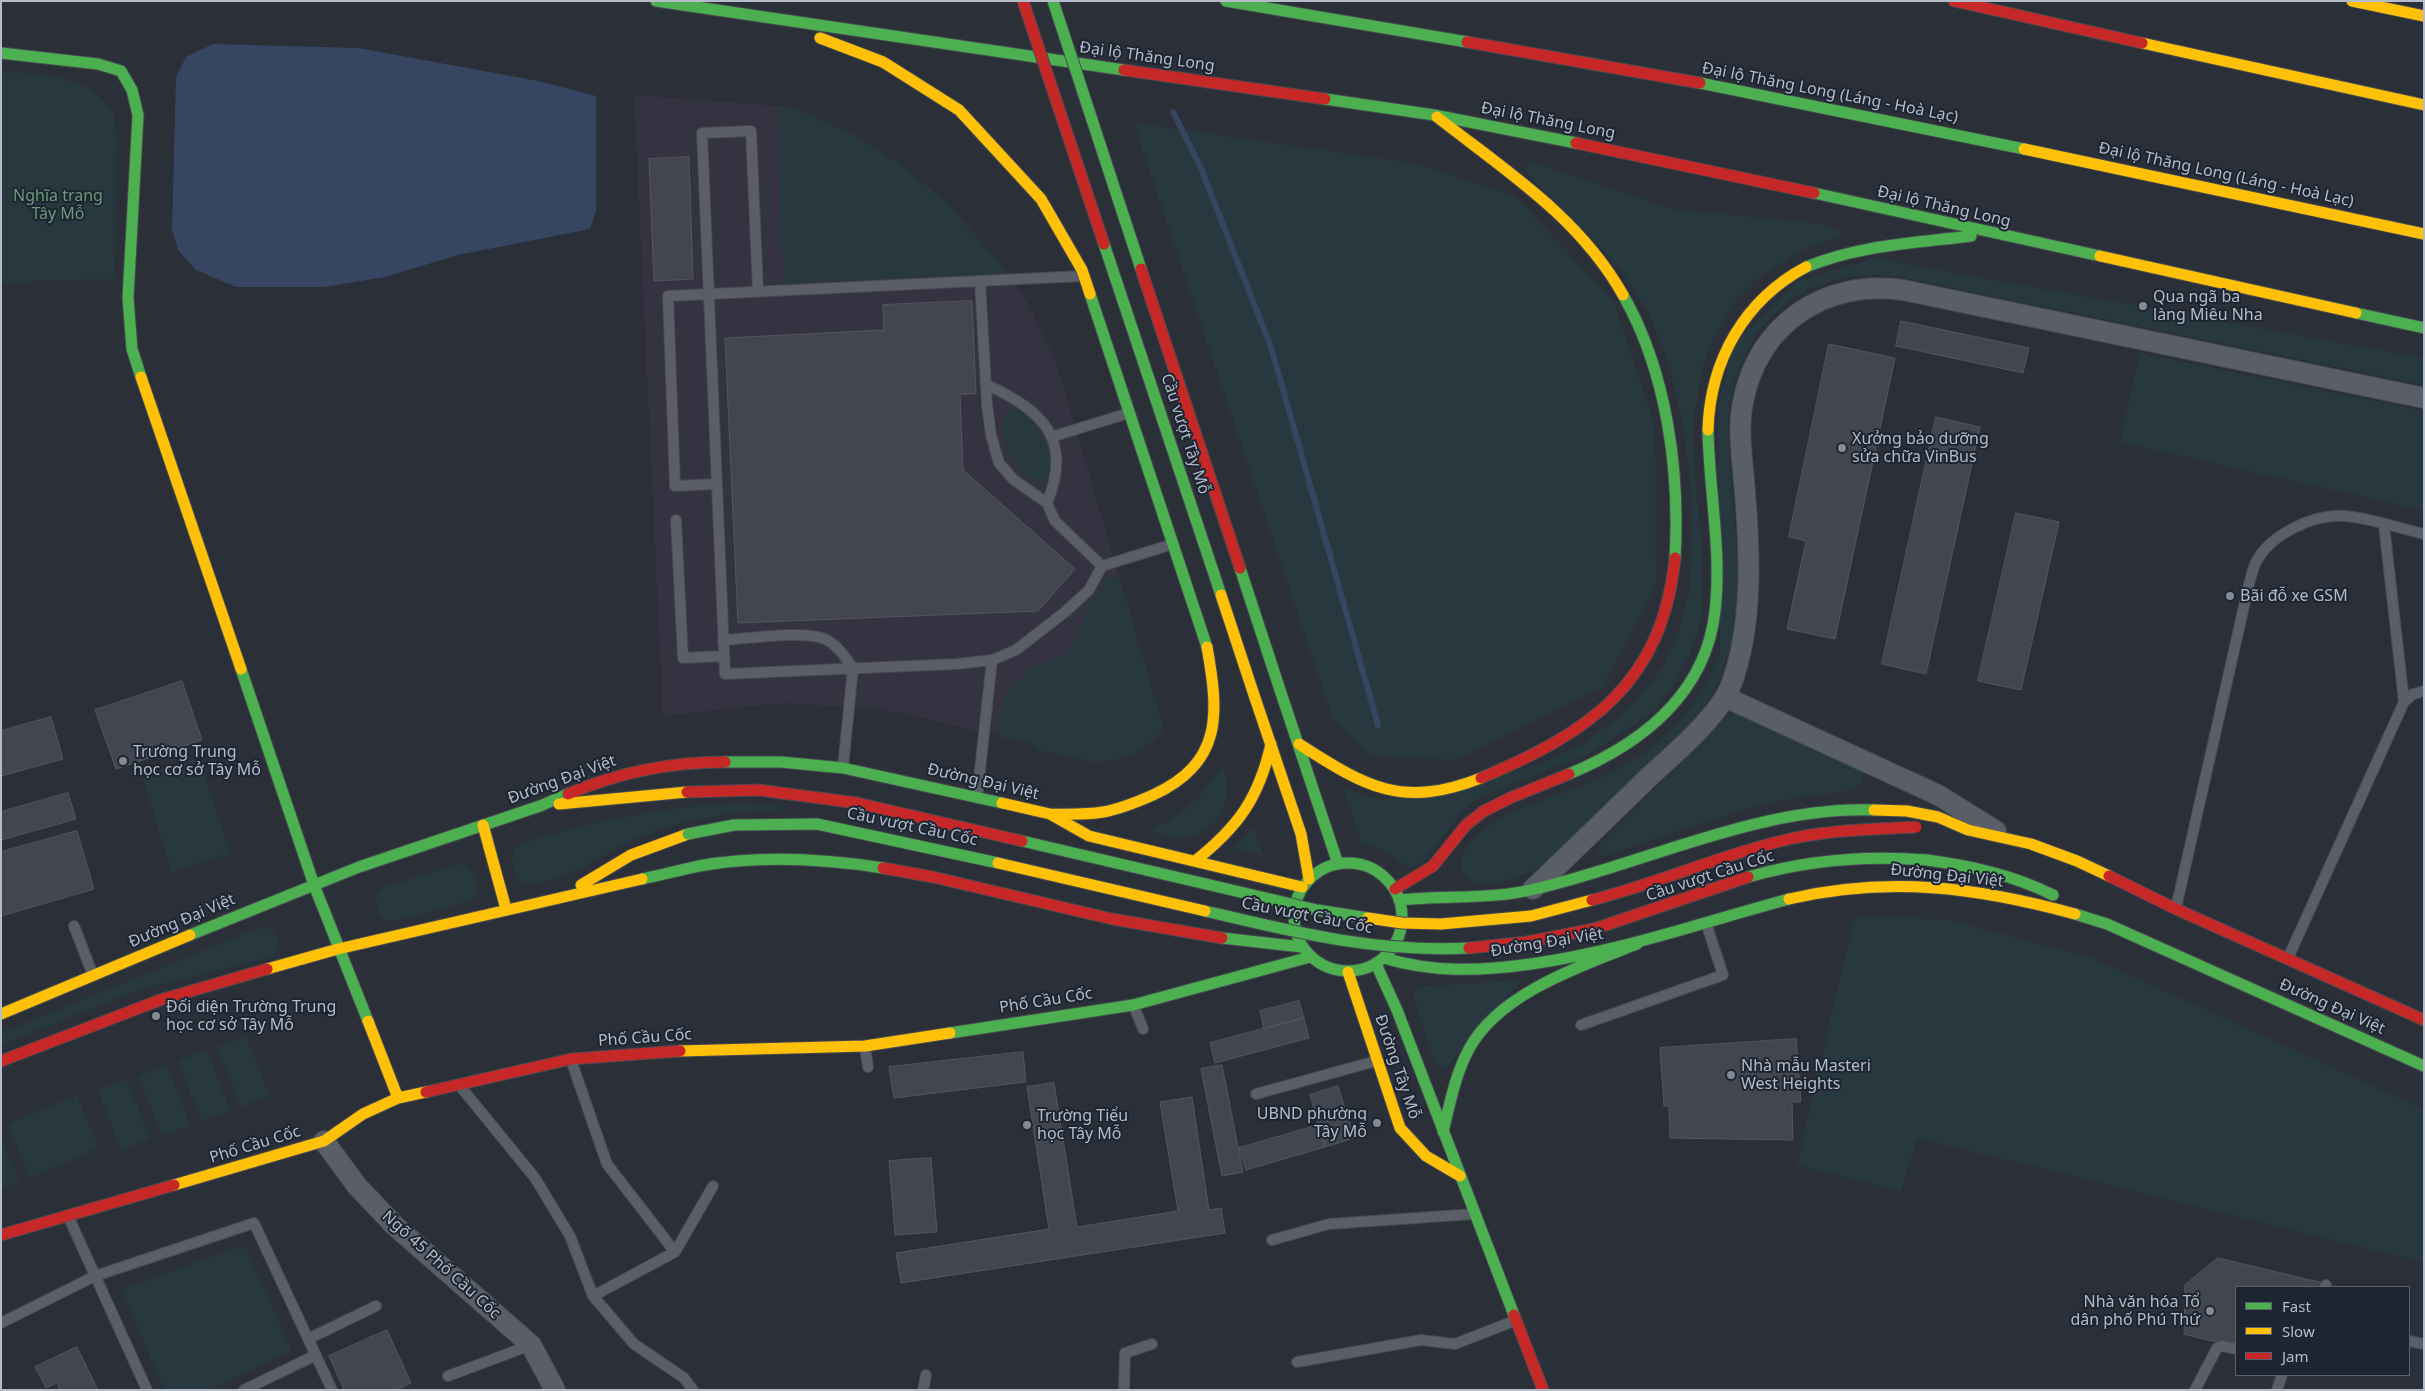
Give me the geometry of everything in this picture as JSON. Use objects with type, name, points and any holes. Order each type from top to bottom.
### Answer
[{"type":"main road","name":"Đại lộ Thăng Long","points":[[656,1],[1434,115],[1692,166],[1990,234],[2424,328]]},
{"type":"main road","name":"Cầu vượt Tây Mỗ","points":[[1023,1],[1301,834],[1306,883]]},
{"type":"main road","name":"Cầu vượt Tây Mỗ","points":[[1053,1],[1338,864]]},
{"type":"main road","name":"Đại lộ Thăng Long (Láng - Hoà Lạc)","points":[[1226,1],[1266,6],[1759,93],[2424,234]]},
{"type":"main road","points":[[1954,1],[2424,105]]},
{"type":"main road","points":[[2352,1],[2424,16]]},
{"type":"main road","points":[[769,19],[883,62],[959,110],[1040,199],[1084,276],[1203,631],[1212,669],[1211,726],[1206,747],[1197,764],[1180,780],[1138,802],[1101,814],[1050,814]]},
{"type":"main road","points":[[1,53],[98,64],[121,71],[132,90],[138,115],[128,298],[132,349],[314,885],[398,1098]]},
{"type":"main road","points":[[1299,744],[1339,769],[1360,779],[1412,794],[1436,791],[1497,771],[1536,752],[1570,732],[1600,710],[1625,688],[1646,661],[1660,632],[1674,582],[1676,518],[1672,454],[1667,420],[1650,352],[1630,308],[1611,272],[1576,231],[1524,184],[1434,115]]},
{"type":"main road","points":[[1397,894],[1427,871],[1473,819],[1504,799],[1587,767],[1629,746],[1661,721],[1683,692],[1703,658],[1713,626],[1718,593],[1709,436],[1710,396],[1720,358],[1734,330],[1755,304],[1774,287],[1824,260],[1855,251],[1990,234]]},
{"type":"main road","points":[[1195,860],[1231,832],[1258,791],[1267,767],[1271,744]]},
{"type":"main road","name":"Đường Đại Việt","points":[[1,1014],[383,858],[540,806],[594,782],[652,768],[716,762],[781,762],[843,768],[1050,814],[1089,836],[1306,883]]},
{"type":"main road","name":"Cầu vượt Cầu Cốc","points":[[540,806],[687,792],[759,790],[857,803],[1317,910],[1402,923],[1441,924],[1531,916],[1613,895],[1758,847],[1795,838],[1850,831],[1924,828],[1968,830]]},
{"type":"main road","name":"Đường Đại Việt","points":[[1397,894],[1484,897],[1533,890],[1608,870],[1715,835],[1813,812],[1848,808],[1907,811],[1938,817],[1968,830],[2007,838],[2076,861],[2176,909],[2424,1020]]},
{"type":"main road","name":"Cầu vượt Cầu Cốc","points":[[563,897],[631,855],[688,834],[734,825],[817,824],[931,847],[1324,940],[1380,947],[1435,950],[1510,946],[1594,930],[1792,866],[1888,856],[1927,860],[1993,872],[2038,888],[2107,924]]},
{"type":"main road","points":[[483,825],[506,909]]},
{"type":"main road","points":[[1,1061],[160,1000],[338,949],[700,866],[760,859],[825,861],[894,870],[1131,923],[1232,940],[1302,947]]},
{"type":"main road","points":[[1354,863],[1370,868],[1384,876],[1397,894],[1402,912],[1399,937],[1380,961],[1358,971],[1335,970],[1310,956],[1302,947],[1295,932],[1293,917],[1296,901],[1306,883],[1322,869],[1338,864],[1354,863]]},
{"type":"main road","name":"Đường Đại Việt","points":[[1380,961],[1407,966],[1490,969],[1568,958],[1637,944],[1781,901],[1840,889],[1881,885],[1924,887],[2013,899],[2064,909],[2107,924],[2424,1066]]},
{"type":"main road","points":[[1443,1132],[1458,1072],[1472,1045],[1492,1019],[1514,1002],[1573,970],[1637,944]]},
{"type":"main road","name":"Phố Cầu Cốc","points":[[1,1235],[324,1141],[363,1114],[398,1098],[571,1059],[680,1051],[865,1046],[1133,1005],[1310,956]]},
{"type":"main road","name":"Đường Tây Mỗ","points":[[1380,961],[1474,1214],[1543,1390]]},
{"type":"main road","name":"Đường Tây Mỗ","points":[[1348,972],[1400,1128],[1414,1147],[1433,1164],[1460,1176]]},
{"type":"street","points":[[1533,890],[1699,729],[1725,697],[1731,685],[1744,638],[1748,597],[1746,497],[1740,422],[1743,402],[1748,381],[1766,345],[1792,318],[1821,299],[1858,288],[1880,287],[1903,290],[2424,398]]},
{"type":"street","points":[[1725,697],[1938,795],[2007,838]]},
{"type":"street","name":"Ngõ 45 Phố Cầu Cốc","points":[[324,1141],[357,1186],[395,1226],[531,1345],[555,1390]]},
{"type":"lane","points":[[758,291],[751,131],[702,133],[725,674],[956,664],[992,660],[1016,650],[1065,612],[1089,590],[1102,566],[1174,544]]},
{"type":"lane","points":[[716,484],[675,486],[668,296],[1084,276]]},
{"type":"lane","points":[[980,281],[991,435],[999,464],[1014,480],[1047,503],[1055,521],[1102,566]]},
{"type":"lane","points":[[987,385],[1009,395],[1029,408],[1048,427],[1057,467],[1056,483],[1047,503]]},
{"type":"lane","points":[[1051,437],[1130,413]]},
{"type":"lane","points":[[2176,909],[2249,584],[2256,562],[2268,546],[2285,533],[2327,517],[2345,516],[2424,534]]},
{"type":"lane","points":[[676,520],[682,658],[724,656]]},
{"type":"lane","points":[[2384,525],[2404,702]]},
{"type":"lane","points":[[723,640],[808,635],[827,640],[842,652],[853,668],[843,768]]},
{"type":"lane","points":[[977,797],[992,660]]},
{"type":"lane","points":[[2288,959],[2404,702],[2413,694],[2424,691]]},
{"type":"lane","points":[[1581,1025],[1723,975],[1706,922]]},
{"type":"lane","points":[[74,926],[94,976]]},
{"type":"lane","points":[[1133,1005],[1143,1029]]},
{"type":"lane","points":[[865,1046],[868,1067]]},
{"type":"lane","points":[[571,1059],[607,1164],[675,1252]]},
{"type":"lane","points":[[1256,1094],[1377,1060]]},
{"type":"lane","points":[[459,1085],[535,1178],[570,1236],[593,1296],[634,1344],[684,1378],[693,1390]]},
{"type":"lane","points":[[593,1296],[675,1252],[713,1186]]},
{"type":"lane","points":[[1272,1240],[1329,1224],[1474,1214]]},
{"type":"lane","points":[[68,1215],[147,1390]]},
{"type":"lane","points":[[1,1323],[95,1276],[254,1223],[332,1390]]},
{"type":"lane","points":[[308,1339],[376,1306]]},
{"type":"lane","points":[[1297,1362],[1421,1340],[1455,1344],[1517,1320]]},
{"type":"lane","points":[[2410,1341],[2424,1344]]},
{"type":"lane","points":[[1124,1390],[1126,1353],[1152,1344]]},
{"type":"lane","points":[[448,1376],[531,1345]]},
{"type":"lane","points":[[2195,1390],[2217,1348],[2222,1346],[2235,1349]]},
{"type":"lane","points":[[244,1390],[316,1355]]},
{"type":"lane","points":[[923,1390],[926,1375]]},
{"type":"lane","points":[[2277,1390],[2282,1376]]},
{"type":"shaded area","points":[[634,95],[792,107],[849,133],[897,162],[948,204],[1013,279],[1030,308],[1057,365],[1164,729],[1149,744],[1123,759],[1095,762],[1038,750],[1032,743],[882,709],[783,703],[663,716]]},
{"type":"green space","name":"Nghĩa trang Tây Mỗ","points":[[1,71],[46,76],[77,83],[102,98],[112,112],[116,132],[115,279],[1,282]]},
{"type":"green space","points":[[777,106],[792,107],[849,133],[897,162],[948,204],[1008,273],[783,283]]},
{"type":"green space","points":[[1134,123],[1418,164],[1516,197],[1614,301],[1655,427],[1656,585],[1603,687],[1456,760],[1371,756],[1333,719]]},
{"type":"green space","points":[[1535,163],[1676,210],[1824,224],[1839,232],[1840,237],[1807,248],[1761,276],[1735,301],[1715,335],[1703,364],[1693,421],[1696,490],[1702,546],[1703,608],[1699,628],[1688,658],[1672,688],[1653,713],[1590,753],[1479,797],[1462,813],[1421,864],[1409,867],[1387,852],[1361,842],[1344,791],[1347,789],[1381,800],[1536,766],[1584,743],[1621,716],[1645,691],[1664,665],[1678,633],[1689,593],[1692,557],[1691,490],[1683,422],[1669,365],[1649,313],[1619,267],[1528,174],[1527,168],[1530,164]]},
{"type":"green space","points":[[1874,258],[2424,358],[2424,385],[1895,276],[1860,276],[1828,282],[1799,295],[1775,313],[1755,336],[1741,364],[1731,395],[1728,430],[1739,584],[1736,631],[1717,685],[1700,712],[1681,735],[1543,866],[1524,875],[1499,882],[1486,883],[1467,877],[1461,864],[1463,854],[1472,841],[1491,824],[1512,812],[1587,784],[1613,772],[1657,743],[1676,725],[1693,704],[1720,652],[1718,403],[1734,345],[1798,281]]},
{"type":"green space","points":[[2140,353],[2424,411],[2424,510],[2120,442]]},
{"type":"green space","points":[[1011,409],[1019,410],[1045,442],[1050,463],[1049,472],[1044,481],[1034,480],[1024,473],[1008,451],[1002,426],[1004,416]]},
{"type":"green space","points":[[1118,576],[1164,729],[1134,753],[1120,758],[1105,760],[1075,758],[1038,750],[1032,743],[997,736],[1003,701],[1008,692],[1030,668],[1050,663],[1066,653],[1076,640],[1087,607],[1102,589],[1105,579]]},
{"type":"green space","points":[[1729,714],[1738,714],[1857,768],[1863,776],[1862,783],[1858,787],[1844,791],[1803,796],[1753,808],[1605,857],[1598,853],[1598,845]]},
{"type":"green space","points":[[199,758],[230,853],[172,872],[142,776]]},
{"type":"green space","points":[[1222,765],[1226,777],[1226,801],[1216,820],[1208,828],[1197,834],[1184,837],[1167,836],[1150,830],[1173,818],[1192,804],[1208,786]]},
{"type":"green space","points":[[741,803],[780,806],[780,810],[724,815],[670,826],[635,839],[584,866],[544,882],[525,884],[517,877],[513,865],[515,849],[537,838],[650,812],[695,806]]},
{"type":"green space","points":[[1252,829],[1255,829],[1263,855],[1234,849]]},
{"type":"green space","points":[[458,864],[468,868],[475,879],[477,891],[473,900],[393,922],[382,917],[377,906],[376,897],[382,888]]},
{"type":"green space","points":[[1854,918],[1945,919],[2092,958],[2424,1109],[2424,1262],[1917,1138],[1901,1191],[1797,1165]]},
{"type":"green space","points":[[262,927],[274,932],[278,944],[276,953],[268,958],[141,989],[1,1045],[1,1033]]},
{"type":"green space","points":[[1515,981],[1518,985],[1446,1068],[1437,1066],[1433,1060],[1415,1001],[1415,991],[1424,986]]},
{"type":"green space","points":[[246,1036],[270,1096],[241,1107],[217,1047]]},
{"type":"green space","points":[[207,1050],[230,1110],[201,1121],[178,1061]]},
{"type":"green space","points":[[167,1065],[190,1125],[162,1136],[138,1076]]},
{"type":"green space","points":[[127,1079],[150,1139],[121,1150],[98,1090]]},
{"type":"green space","points":[[77,1095],[99,1148],[30,1178],[8,1124]]},
{"type":"green space","points":[[1,1138],[19,1181],[1,1188]]},
{"type":"green space","points":[[242,1246],[247,1250],[290,1347],[289,1352],[209,1390],[165,1390],[123,1295],[126,1288]]},
{"type":"water","points":[[213,44],[358,48],[538,81],[596,96],[596,210],[590,229],[458,255],[385,277],[324,287],[236,287],[196,270],[178,250],[172,229],[176,77],[186,57]]},
{"type":"building","points":[[689,157],[693,279],[654,281],[649,159]]},
{"type":"building","points":[[972,301],[976,394],[960,394],[963,470],[1075,569],[1038,611],[738,623],[725,338],[884,330],[883,305]]},
{"type":"building","points":[[1901,321],[2029,348],[2023,373],[1896,346]]},
{"type":"building","name":"Xưởng bảo dưỡng sửa chữa VinBus","points":[[1829,344],[1895,358],[1835,639],[1787,629],[1806,541],[1789,537]]},
{"type":"building","points":[[1936,417],[1980,427],[1926,674],[1882,664]]},
{"type":"building","points":[[2016,513],[2059,522],[2021,690],[1978,681]]},
{"type":"building","points":[[182,681],[202,740],[116,769],[95,710]]},
{"type":"building","points":[[51,717],[63,759],[1,776],[1,731]]},
{"type":"building","points":[[68,793],[76,819],[1,840],[1,812]]},
{"type":"building","points":[[77,831],[94,889],[1,916],[1,852]]},
{"type":"building","points":[[1299,1001],[1304,1018],[1264,1029],[1260,1011]]},
{"type":"building","points":[[1304,1018],[1309,1038],[1215,1063],[1210,1043]]},
{"type":"building","name":"Nhà mẫu Masteri West Heights","points":[[1796,1039],[1801,1102],[1792,1102],[1793,1140],[1670,1138],[1669,1106],[1664,1106],[1660,1048]]},
{"type":"building","points":[[1023,1052],[1026,1082],[894,1098],[889,1067]]},
{"type":"building","points":[[1222,1065],[1243,1172],[1222,1176],[1201,1069]]},
{"type":"building","points":[[1054,1083],[1077,1227],[1178,1211],[1160,1102],[1192,1097],[1209,1210],[1221,1208],[1225,1233],[901,1283],[896,1253],[1049,1229],[1027,1087]]},
{"type":"building","points":[[1338,1086],[1354,1138],[1325,1147],[1310,1095]]},
{"type":"building","points":[[1319,1125],[1325,1147],[1246,1170],[1239,1148]]},
{"type":"building","points":[[931,1158],[937,1232],[895,1235],[889,1161]]},
{"type":"building","name":"Nhà văn hóa Tổ dân phố Phú Thứ","points":[[2218,1258],[2323,1283],[2322,1286],[2235,1286],[2235,1347],[2184,1334],[2185,1285]]},
{"type":"building","points":[[387,1330],[411,1383],[396,1390],[344,1390],[329,1356]]},
{"type":"building","points":[[77,1347],[98,1390],[60,1390],[57,1383],[46,1388],[35,1367]]},
{"type":"waterway","points":[[1173,112],[1200,166],[1271,347],[1378,725]]},
{"type":"traffic: fast","points":[[656,1],[1124,70]]},
{"type":"traffic: fast","points":[[1053,1],[1141,269]]},
{"type":"traffic: fast","points":[[1226,1],[1467,42]]},
{"type":"traffic: fast","points":[[1,53],[98,64],[121,71],[132,90],[138,115],[128,298],[132,349],[141,377]]},
{"type":"traffic: fast","points":[[1700,83],[2024,149]]},
{"type":"traffic: fast","points":[[1325,99],[1434,115],[1576,143]]},
{"type":"traffic: fast","points":[[1814,193],[2100,256]]},
{"type":"traffic: fast","points":[[1806,267],[1867,249],[1971,236]]},
{"type":"traffic: fast","points":[[1104,244],[1221,595]]},
{"type":"traffic: fast","points":[[1090,294],[1207,647]]},
{"type":"traffic: fast","points":[[1623,295],[1638,325],[1650,356],[1660,389],[1667,423],[1675,491],[1675,558]]},
{"type":"traffic: fast","points":[[2356,313],[2424,328]]},
{"type":"traffic: fast","points":[[1569,774],[1621,748],[1644,731],[1666,712],[1684,691],[1699,667],[1709,641],[1717,589],[1716,544],[1708,430]]},
{"type":"traffic: fast","points":[[1240,568],[1280,690]]},
{"type":"traffic: fast","points":[[241,669],[314,885],[368,1021]]},
{"type":"traffic: fast","points":[[1280,690],[1338,864]]},
{"type":"traffic: fast","points":[[725,762],[781,762],[843,768],[1002,803]]},
{"type":"traffic: fast","points":[[190,935],[359,867],[540,806],[568,794]]},
{"type":"traffic: fast","points":[[1399,900],[1501,895],[1535,889],[1577,878],[1745,826],[1831,811],[1874,810]]},
{"type":"traffic: fast","points":[[688,834],[734,825],[817,824],[998,863]]},
{"type":"traffic: fast","points":[[1022,841],[1317,910],[1368,918]]},
{"type":"traffic: fast","points":[[1748,877],[1792,866],[1837,860],[1882,858],[1927,860]]},
{"type":"traffic: fast","points":[[642,879],[699,866],[745,860],[838,862],[883,868]]},
{"type":"traffic: fast","points":[[1927,860],[1992,872],[2023,882],[2053,895]]},
{"type":"traffic: fast","points":[[1348,863],[1369,867],[1386,879],[1398,896],[1402,917],[1398,938],[1386,955],[1369,967],[1348,971],[1327,967],[1310,955],[1298,938],[1294,917],[1298,896],[1310,879],[1327,867],[1348,863]]},
{"type":"traffic: fast","points":[[1384,958],[1421,966],[1457,969],[1531,964],[1597,952],[1661,936],[1789,899]]},
{"type":"traffic: fast","points":[[1205,911],[1303,933],[1368,944],[1435,949],[1469,948]]},
{"type":"traffic: fast","points":[[2075,914],[2107,924],[2424,1066]]},
{"type":"traffic: fast","points":[[1222,938],[1302,947]]},
{"type":"traffic: fast","points":[[1443,1132],[1453,1089],[1464,1059],[1483,1029],[1500,1012],[1521,997],[1567,972],[1637,944]]},
{"type":"traffic: fast","points":[[950,1033],[1133,1005],[1310,957]]},
{"type":"traffic: fast","points":[[1376,964],[1397,1010],[1514,1315]]},
{"type":"traffic: slow","points":[[2352,1],[2424,16]]},
{"type":"traffic: slow","points":[[820,38],[883,62],[959,110],[1041,199],[1082,270],[1090,294]]},
{"type":"traffic: slow","points":[[2142,43],[2424,105]]},
{"type":"traffic: slow","points":[[1437,117],[1515,176],[1563,219],[1605,267],[1623,295]]},
{"type":"traffic: slow","points":[[2024,149],[2424,234]]},
{"type":"traffic: slow","points":[[2100,256],[2356,313]]},
{"type":"traffic: slow","points":[[1708,430],[1715,380],[1734,335],[1748,315],[1765,297],[1784,281],[1806,267]]},
{"type":"traffic: slow","points":[[141,377],[241,669]]},
{"type":"traffic: slow","points":[[1221,595],[1255,698]]},
{"type":"traffic: slow","points":[[1050,814],[1080,814],[1114,810],[1153,795],[1176,782],[1193,768],[1204,752],[1211,734],[1214,715],[1211,671],[1207,647]]},
{"type":"traffic: slow","points":[[1255,698],[1301,834],[1309,879]]},
{"type":"traffic: slow","points":[[1195,861],[1223,836],[1245,810],[1260,780],[1271,744]]},
{"type":"traffic: slow","points":[[1299,744],[1345,772],[1385,789],[1406,792],[1429,792],[1481,778]]},
{"type":"traffic: slow","points":[[559,804],[687,792]]},
{"type":"traffic: slow","points":[[1002,803],[1050,814],[1089,836],[1302,887]]},
{"type":"traffic: slow","points":[[1874,810],[1907,811],[1938,817],[1968,830],[2031,844],[2077,861],[2109,876]]},
{"type":"traffic: slow","points":[[483,825],[506,909]]},
{"type":"traffic: slow","points":[[581,885],[631,855],[688,834]]},
{"type":"traffic: slow","points":[[998,863],[1205,911]]},
{"type":"traffic: slow","points":[[267,969],[338,949],[642,879]]},
{"type":"traffic: slow","points":[[1789,899],[1862,888],[1932,888],[2003,897],[2075,914]]},
{"type":"traffic: slow","points":[[1368,918],[1402,923],[1441,924],[1531,916],[1592,900]]},
{"type":"traffic: slow","points":[[1,1014],[190,935]]},
{"type":"traffic: slow","points":[[1348,972],[1400,1128],[1426,1156],[1460,1176]]},
{"type":"traffic: slow","points":[[368,1021],[398,1098]]},
{"type":"traffic: slow","points":[[680,1051],[865,1046],[950,1033]]},
{"type":"traffic: slow","points":[[174,1185],[324,1141],[363,1114],[398,1098],[426,1092]]},
{"type":"traffic: jam","points":[[1023,1],[1104,244]]},
{"type":"traffic: jam","points":[[1954,1],[2142,43]]},
{"type":"traffic: jam","points":[[1467,42],[1700,83]]},
{"type":"traffic: jam","points":[[1124,70],[1325,99]]},
{"type":"traffic: jam","points":[[1576,143],[1814,193]]},
{"type":"traffic: jam","points":[[1141,269],[1240,568]]},
{"type":"traffic: jam","points":[[1481,778],[1520,761],[1555,742],[1587,721],[1614,698],[1637,671],[1655,639],[1667,602],[1675,558]]},
{"type":"traffic: jam","points":[[568,794],[606,780],[645,770],[685,764],[725,762]]},
{"type":"traffic: jam","points":[[1395,889],[1433,866],[1466,825],[1484,811],[1510,798],[1569,774]]},
{"type":"traffic: jam","points":[[687,792],[759,790],[857,803],[1022,841]]},
{"type":"traffic: jam","points":[[1592,900],[1768,844],[1794,838],[1870,829],[1916,827]]},
{"type":"traffic: jam","points":[[883,868],[933,877],[1112,919],[1222,938]]},
{"type":"traffic: jam","points":[[2109,876],[2176,909],[2424,1020]]},
{"type":"traffic: jam","points":[[1469,948],[1527,942],[1594,929],[1748,877]]},
{"type":"traffic: jam","points":[[1,1061],[160,1000],[267,969]]},
{"type":"traffic: jam","points":[[426,1092],[571,1059],[680,1051]]},
{"type":"traffic: jam","points":[[1,1235],[174,1185]]},
{"type":"traffic: jam","points":[[1514,1315],[1543,1390]]},
{"type":"place","name":"Qua ngã ba làng Miêu Nha","points":[[2143,306]]},
{"type":"place","name":"Xưởng bảo dưỡng sửa chữa VinBus","points":[[1842,448]]},
{"type":"place","name":"Bãi đỗ xe GSM","points":[[2230,596]]},
{"type":"place","name":"Trường Trung học cơ sở Tây Mỗ","points":[[123,761]]},
{"type":"place","name":"Đối diện Trường Trung học cơ sở Tây Mỗ","points":[[156,1016]]},
{"type":"place","name":"Nhà mẫu Masteri West Heights","points":[[1731,1075]]},
{"type":"place","name":"UBND phường Tây Mỗ","points":[[1377,1123]]},
{"type":"place","name":"Trường Tiểu học Tây Mỗ","points":[[1027,1125]]},
{"type":"place","name":"Nhà văn hóa Tổ dân phố Phú Thứ","points":[[2210,1311]]}]
